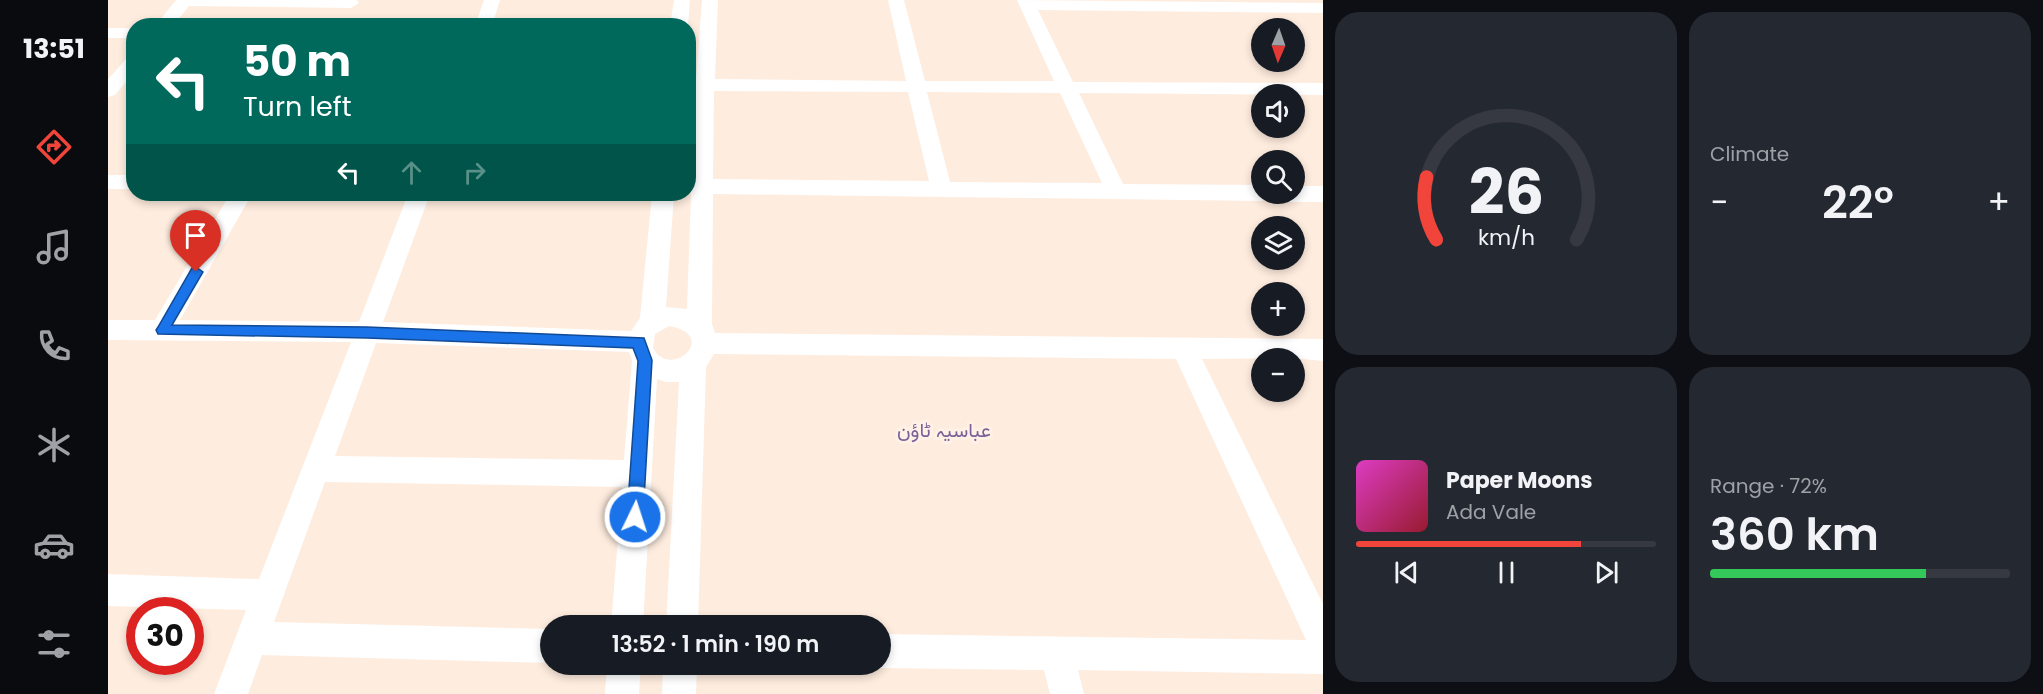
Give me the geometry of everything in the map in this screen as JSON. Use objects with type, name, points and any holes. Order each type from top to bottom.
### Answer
[{"type":"street","points":[[486,18],[492,0]]},
{"type":"street","points":[[680,18],[682,0]]},
{"type":"street","points":[[683,615],[699,344],[705,85],[710,0]]},
{"type":"street","points":[[896,0],[940,189]]},
{"type":"street","points":[[170,18],[185,1],[352,1]]},
{"type":"street","points":[[341,18],[352,1]]},
{"type":"street","points":[[1116,191],[1026,3],[1323,8]]},
{"type":"street","points":[[108,33],[126,33]]},
{"type":"street","points":[[108,92],[126,72]]},
{"type":"street","points":[[705,85],[1323,90]]},
{"type":"street","points":[[108,182],[126,182]]},
{"type":"street","points":[[702,186],[1251,193]]},
{"type":"street","points":[[1305,194],[1323,194]]},
{"type":"street","points":[[162,330],[238,201]]},
{"type":"street","points":[[231,694],[417,201]]},
{"type":"street","points":[[628,615],[646,342],[662,201]]},
{"type":"street","points":[[646,342],[668,316],[680,316],[699,344]]},
{"type":"street","points":[[108,330],[367,332],[646,342]]},
{"type":"street","points":[[646,342],[654,367],[674,371],[699,344],[1323,350]]},
{"type":"street","points":[[1184,349],[1323,639]]},
{"type":"street","points":[[317,469],[638,474]]},
{"type":"street","points":[[108,590],[269,595]]},
{"type":"street","points":[[252,638],[540,646]]},
{"type":"street","points":[[891,651],[1323,657]]},
{"type":"street","points":[[1057,653],[1067,694]]},
{"type":"street","points":[[622,694],[623,675]]},
{"type":"street","points":[[679,694],[680,675]]},
{"type":"district","name":"عباسیہ ٹاؤن","points":[[944,430]]},
{"type":"route","points":[[196,272],[162,330],[367,332],[639,342],[640,352],[645,360],[635,517]]}]
